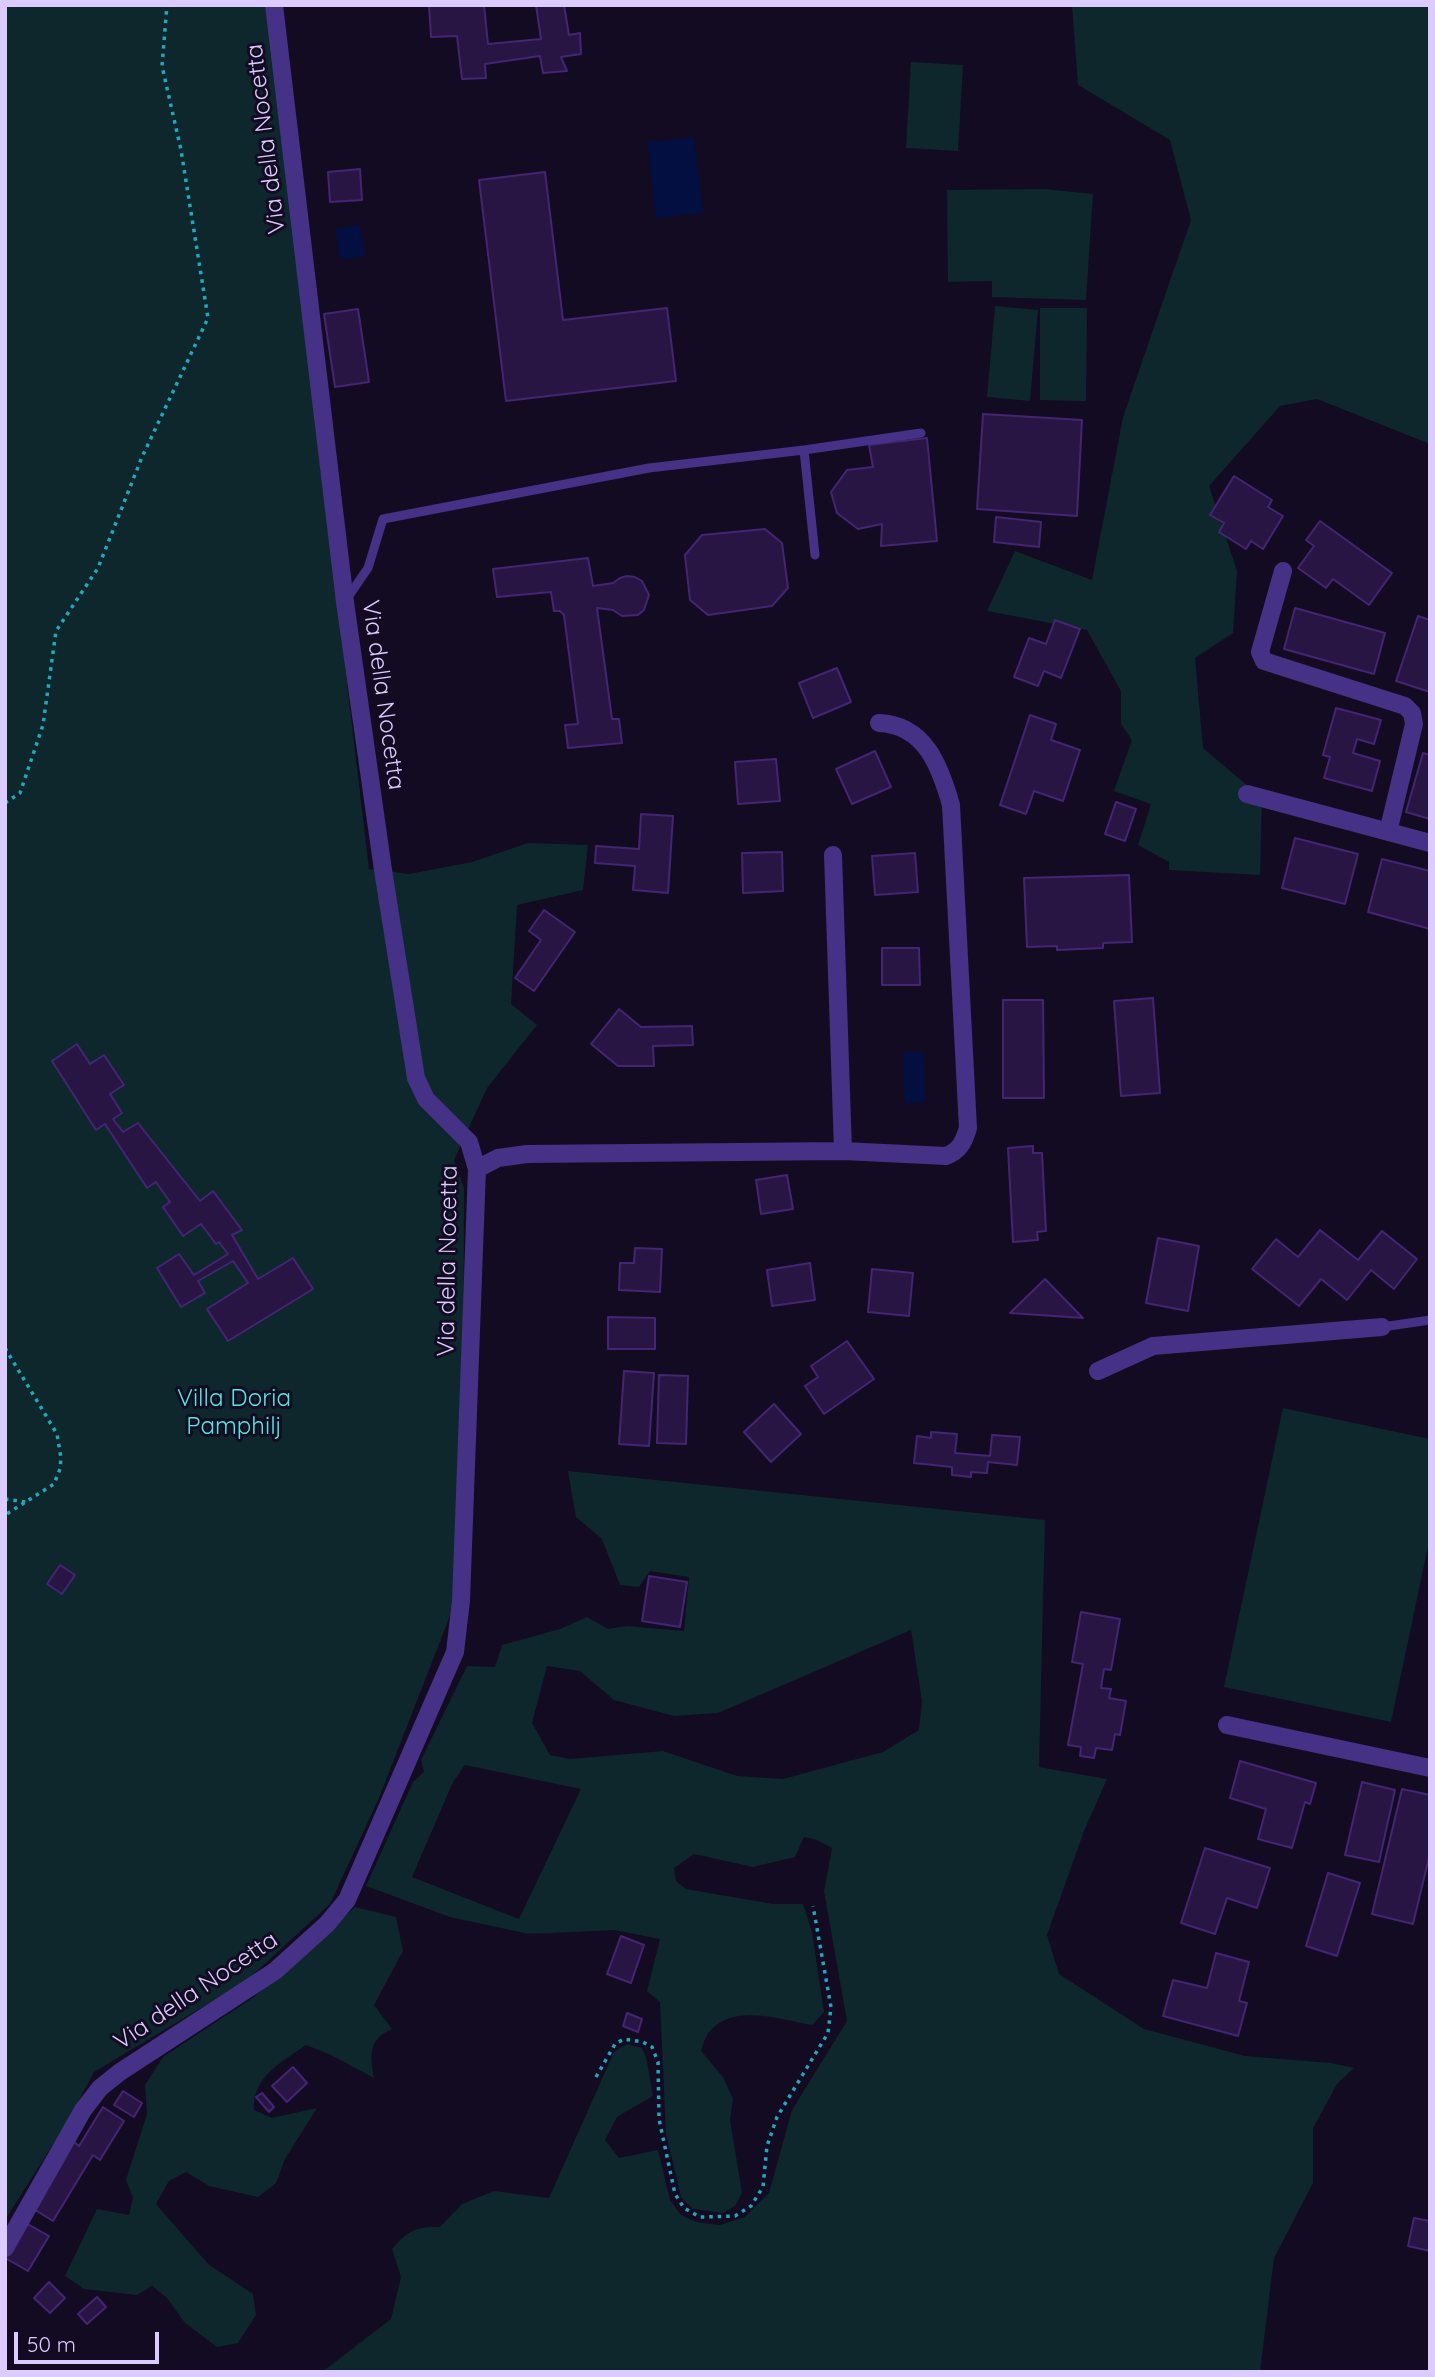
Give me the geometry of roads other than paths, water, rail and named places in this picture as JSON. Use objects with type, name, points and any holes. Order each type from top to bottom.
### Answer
[{"type":"street","name":"Via della Nocetta","points":[[5,2248],[78,2119],[100,2088],[120,2072],[275,1971],[308,1943],[338,1912],[347,1900],[455,1652],[461,1601],[477,1169],[469,1142],[426,1099],[416,1078],[345,602],[274,5]]},
{"type":"street","points":[[1283,571],[1260,652],[1264,661],[1405,706],[1412,713],[1414,724],[1388,832]]},
{"type":"street","points":[[477,1169],[498,1158],[527,1154],[843,1151],[946,1156],[962,1144],[968,1128],[951,805],[934,760],[922,742],[896,725],[878,723]]},
{"type":"street","points":[[1247,794],[1430,843]]},
{"type":"street","points":[[833,855],[843,1151]]},
{"type":"street","points":[[1098,1371],[1153,1346],[1382,1327]]},
{"type":"street","points":[[1227,1725],[1430,1768]]},
{"type":"lane","points":[[345,602],[368,568],[383,519],[649,468],[921,433]]},
{"type":"lane","points":[[804,450],[815,555]]},
{"type":"lane","points":[[1382,1327],[1430,1320]]},
{"type":"park label","name":"Villa Doria Pamphilj","points":[[234,1413]]}]
